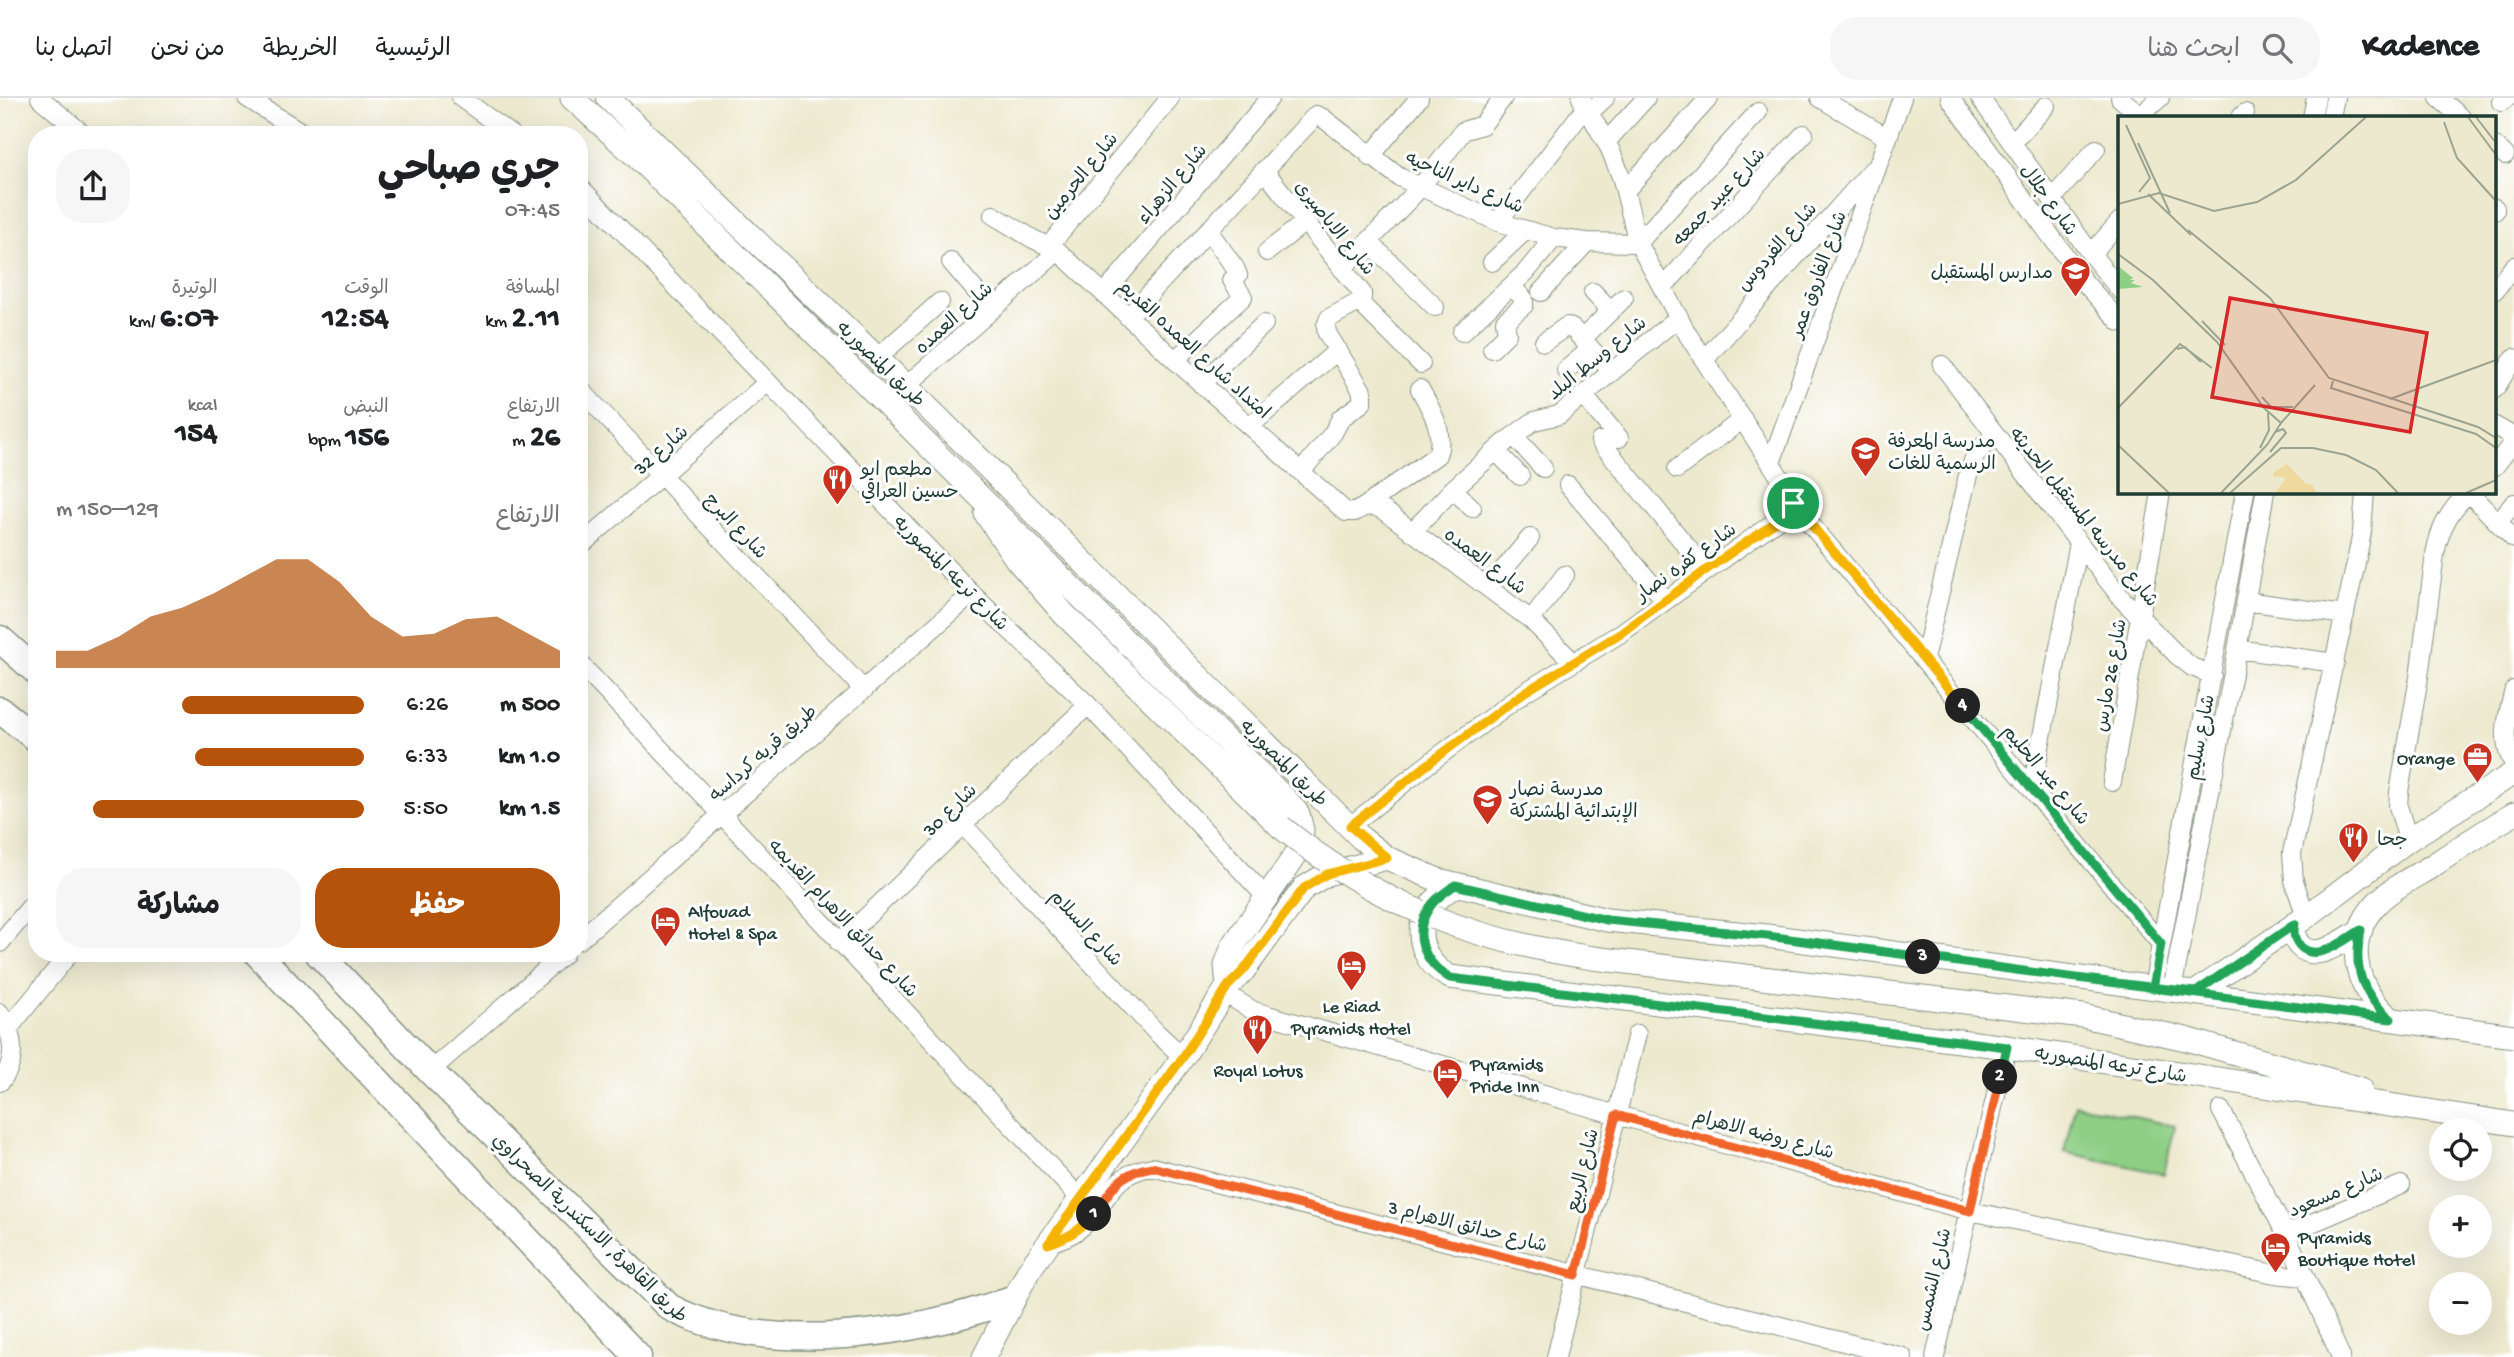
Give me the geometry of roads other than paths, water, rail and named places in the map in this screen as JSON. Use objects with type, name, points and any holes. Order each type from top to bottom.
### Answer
[{"type":"highway","points":[[0,639],[28,664]]},
{"type":"highway","points":[[0,710],[28,732]]},
{"type":"highway","points":[[266,962],[638,1357]]},
{"type":"highway","name":"طريق القاهرة, الاسكندرية الصحراوي","points":[[327,962],[430,1072],[669,1307],[684,1319],[717,1336],[752,1344],[780,1345],[836,1345],[870,1341],[934,1327],[1012,1298]]},
{"type":"highway","points":[[717,1336],[735,1356]]},
{"type":"main road","name":"طريق المنصوريه","points":[[572,98],[637,157],[1298,814],[1302,830],[1298,850],[1233,946],[1226,965],[1226,990]]},
{"type":"main road","name":"طريق المنصوريه","points":[[608,98],[906,386],[1350,826],[1387,858],[1420,874],[1455,885],[1607,920],[1767,936],[2514,1037]]},
{"type":"main road","points":[[966,482],[1017,560],[1088,639],[1282,827],[1339,870],[1399,904],[1494,938],[1560,953],[2083,1016],[2186,1039],[2363,1089],[2403,1107]]},
{"type":"main road","points":[[2196,992],[2408,840],[2514,773]]},
{"type":"main road","points":[[2391,1019],[2378,1009],[2360,980],[2357,947],[2368,914],[2379,901],[2514,814]]},
{"type":"main road","points":[[984,1357],[1012,1298],[1048,1244],[1183,1057],[1226,990],[1244,970],[1304,888],[1327,874],[1387,858]]},
{"type":"main road","name":"شارع ترعه المنصوريه","points":[[1455,885],[1431,905],[1422,922],[1421,932],[1421,941],[1428,959],[1434,967],[1450,978],[2007,1047],[2514,1124]]},
{"type":"main road","points":[[2300,920],[2296,941],[2304,950],[2315,953],[2326,950],[2361,930]]},
{"type":"street","points":[[40,98],[73,126]]},
{"type":"street","points":[[247,98],[292,126]]},
{"type":"street","points":[[461,98],[500,126]]},
{"type":"street","name":"شارع الحرمين","points":[[1054,248],[1170,98]]},
{"type":"street","name":"شارع الزهراء","points":[[1104,294],[1270,98]]},
{"type":"street","points":[[1370,157],[1419,98]]},
{"type":"street","points":[[1498,222],[1586,106],[1605,98]]},
{"type":"street","points":[[1606,142],[1646,98]]},
{"type":"street","points":[[1626,190],[1709,98]]},
{"type":"street","points":[[1820,98],[1888,138]]},
{"type":"street","name":"شارع الفاروق عمر","points":[[1771,464],[1902,98]]},
{"type":"street","name":"شارع جلال","points":[[1950,98],[2085,283],[2118,320]]},
{"type":"street","name":"شارع جلال","points":[[1980,98],[2118,288]]},
{"type":"street","points":[[2120,98],[2141,116],[2160,98]]},
{"type":"street","points":[[2312,116],[2315,98]]},
{"type":"street","points":[[2331,116],[2335,98]]},
{"type":"street","points":[[2439,98],[2460,116]]},
{"type":"street","points":[[1342,269],[1420,188],[1463,131],[1482,125],[1495,101]]},
{"type":"street","points":[[1586,106],[1606,142],[1626,190],[1638,243],[1679,317],[1792,496],[1793,503]]},
{"type":"street","points":[[2012,143],[2046,106]]},
{"type":"street","points":[[1638,243],[1758,112]]},
{"type":"street","name":"شارع داير الناحيه","points":[[1128,317],[1316,115],[1320,115],[1370,157],[1399,177],[1498,222],[1554,238],[1638,243]]},
{"type":"street","name":"شارع عبيد جمعه","points":[[1663,287],[1804,134]]},
{"type":"street","points":[[2052,199],[2096,149]]},
{"type":"street","name":"شارع الفردوس","points":[[1705,359],[1879,161]]},
{"type":"street","name":"شارع الاباصيرى","points":[[1264,170],[1362,293],[1359,302],[1329,318],[1326,326],[1327,333],[1362,391],[1362,403],[1341,418],[1333,433],[1301,472]]},
{"type":"street","name":"شارع ترعه المنصوريه","points":[[588,195],[972,594],[1088,705],[1266,897]]},
{"type":"street","name":"امتداد شارع العمده القديم","points":[[993,215],[1054,248],[1346,512],[1356,512],[1364,507]]},
{"type":"street","points":[[1267,252],[1305,222]]},
{"type":"street","points":[[2091,254],[2118,223]]},
{"type":"street","points":[[1175,360],[1243,297],[1232,280],[1238,275],[1237,272],[1208,230]]},
{"type":"street","points":[[1492,262],[1525,231]]},
{"type":"street","points":[[1462,332],[1539,258],[1554,238]]},
{"type":"street","points":[[1368,241],[1435,307]]},
{"type":"street","points":[[1541,292],[1587,242]]},
{"type":"street","name":"شارع العمده","points":[[906,386],[992,310],[1054,248]]},
{"type":"street","points":[[951,262],[992,310]]},
{"type":"street","points":[[2496,288],[2514,266]]},
{"type":"street","points":[[1492,349],[1507,334],[1505,321],[1524,305],[1524,299],[1511,286]]},
{"type":"street","points":[[1566,370],[1617,304],[1592,292]]},
{"type":"street","points":[[877,358],[940,302]]},
{"type":"street","points":[[1359,302],[1421,365]]},
{"type":"street","name":"شارع وسط البلد","points":[[1412,532],[1452,489],[1514,436],[1539,418],[1559,415],[1679,317]]},
{"type":"street","points":[[1202,384],[1265,324]]},
{"type":"street","points":[[1544,342],[1567,326],[1612,372]]},
{"type":"street","points":[[1250,426],[1338,351]]},
{"type":"street","points":[[2496,387],[2514,358]]},
{"type":"street","name":"شارع مدرسه المستقبل الحديثه","points":[[1942,365],[1994,435],[2140,618],[2178,656],[2192,667],[2212,675]]},
{"type":"street","name":"شارع 32","points":[[588,539],[768,382]]},
{"type":"street","points":[[1364,507],[1437,455],[1440,442],[1438,427],[1420,389]]},
{"type":"street","points":[[1583,395],[1619,438]]},
{"type":"street","name":"شارع البرج","points":[[588,398],[864,690]]},
{"type":"street","points":[[1677,469],[1743,419]]},
{"type":"street","points":[[2496,427],[2514,439],[2496,465]]},
{"type":"street","points":[[1924,659],[1969,471],[1976,454],[1994,435]]},
{"type":"street","points":[[1514,436],[1542,468]]},
{"type":"street","points":[[1601,441],[1706,570]]},
{"type":"street","points":[[1497,452],[1520,476]]},
{"type":"street","points":[[1568,485],[1665,600]]},
{"type":"street","points":[[1452,489],[1472,508]]},
{"type":"street","name":"شارع 26 مارس","points":[[2112,782],[2161,494]]},
{"type":"street","name":"شارع سليم","points":[[2163,989],[2161,944],[2245,494]]},
{"type":"street","name":"شارع سليم","points":[[2163,989],[2237,649],[2265,494]]},
{"type":"street","points":[[2300,920],[2292,853],[2345,615],[2362,531],[2365,494]]},
{"type":"street","points":[[2408,840],[2398,806],[2399,792],[2435,554],[2445,520],[2455,505],[2469,494]]},
{"type":"street","points":[[2471,494],[2514,538]]},
{"type":"street","name":"شارع كفره نصار","points":[[1350,826],[1525,692],[1621,633],[1786,515],[1793,503]]},
{"type":"street","name":"شارع عبد الحليم","points":[[1793,503],[2161,944]]},
{"type":"street","points":[[2498,522],[2514,503]]},
{"type":"street","name":"شارع العمده","points":[[1364,507],[1374,506],[1385,511],[1531,620],[1573,662]]},
{"type":"street","points":[[1488,588],[1530,538]]},
{"type":"street","points":[[2032,789],[2079,543]]},
{"type":"street","points":[[1531,620],[1565,575]]},
{"type":"street","name":"طريق قريه كرداسه","points":[[588,932],[972,594]]},
{"type":"street","points":[[2246,601],[2345,615]]},
{"type":"street","points":[[2237,649],[2335,663]]},
{"type":"street","name":"شارع حدائق الاهرام القديمه","points":[[588,672],[1080,1198]]},
{"type":"street","points":[[2514,690],[2505,726],[2507,746],[2514,764]]},
{"type":"street","name":"شارع 30","points":[[839,943],[1088,705]]},
{"type":"street","name":"شارع السلام","points":[[963,825],[1156,1032],[1183,1057]]},
{"type":"street","points":[[0,943],[28,910]]},
{"type":"street","points":[[0,1082],[11,1060],[13,1044],[4,1020],[61,962]]},
{"type":"street","points":[[430,1072],[555,962]]},
{"type":"street","name":"شارع روضه الاهرام","points":[[1226,990],[1254,1011],[1616,1115],[1970,1211],[2304,1278]]},
{"type":"street","name":"شارع الربيع","points":[[1556,1357],[1637,1034]]},
{"type":"street","name":"شارع الشمس","points":[[1935,1357],[2007,1047]]},
{"type":"street","points":[[2221,1110],[2286,1234],[2341,1357]]},
{"type":"street","name":"شارع حدائق الاهرام 3","points":[[1048,1244],[1079,1229],[1119,1180],[1134,1170],[1152,1167],[1903,1357]]},
{"type":"street","name":"شارع مسعود","points":[[2286,1234],[2401,1185]]},
{"type":"place","name":"مدارس المستقبل","points":[[2076,298]]},
{"type":"place","name":"مدرسة المعرفة الرسمية للغات","points":[[1865,478]]},
{"type":"place","name":"مطعم ابو حسين العراقي","points":[[838,506]]},
{"type":"place","name":"Orange","points":[[2478,784]]},
{"type":"place","name":"مدرسة نصار الإبتدائية المشتركة","points":[[1487,826]]},
{"type":"place","name":"جحا","points":[[2354,865]]},
{"type":"place","name":"Alfouad Hotel & Spa","points":[[665,948]]},
{"type":"place","name":"Le Riad Pyramids Hotel","points":[[1351,993]]},
{"type":"place","name":"Royal Lotus","points":[[1258,1057]]},
{"type":"place","name":"Pyramids Pride Inn","points":[[1447,1101]]},
{"type":"place","name":"Pyramids Boutique Hotel","points":[[2275,1274]]}]
